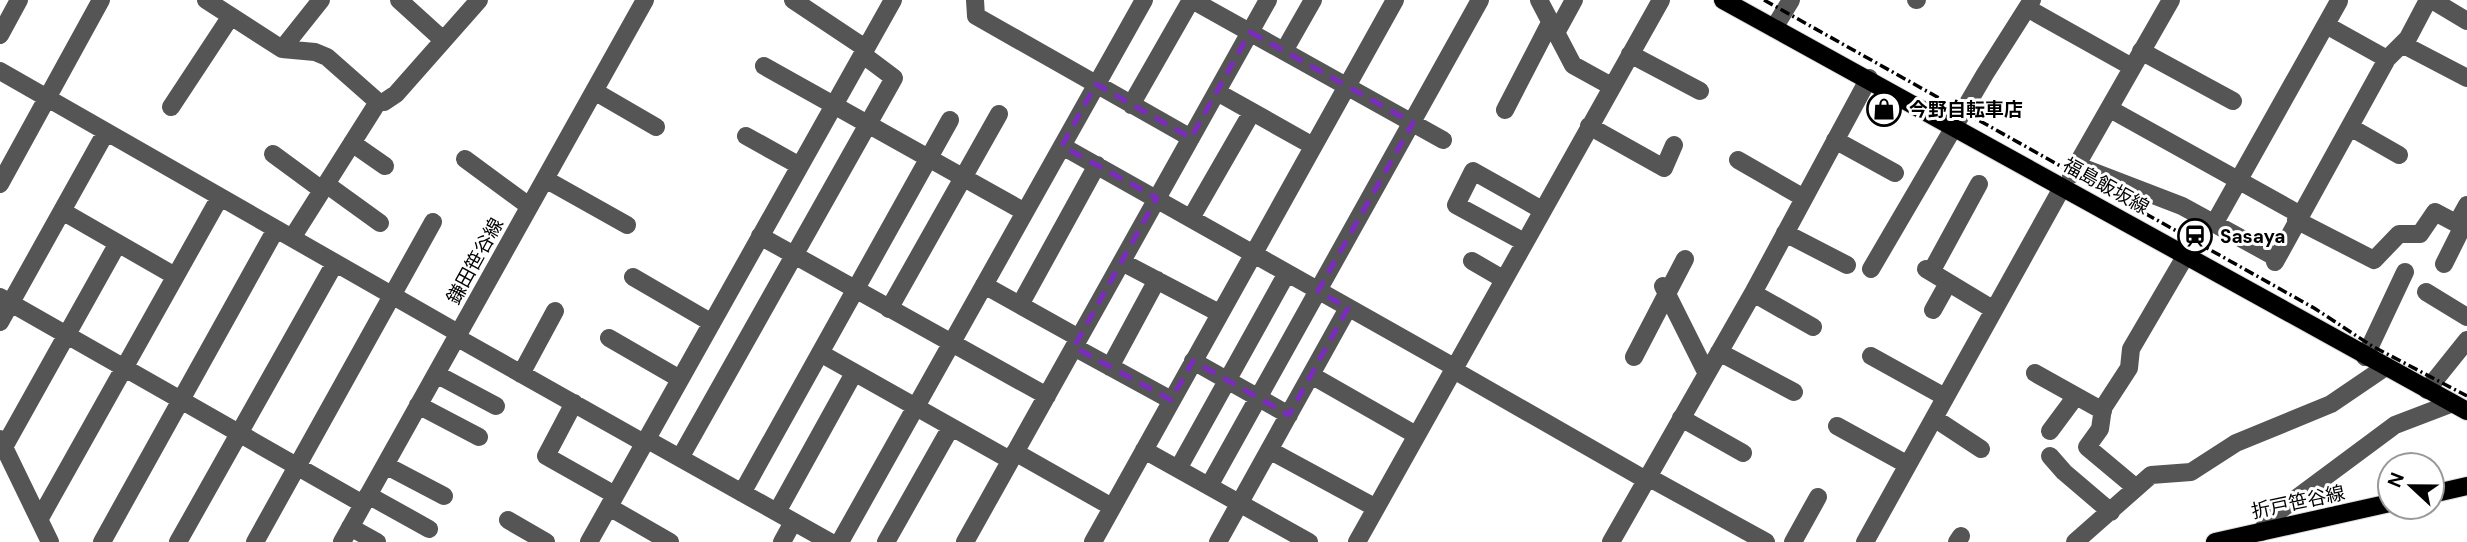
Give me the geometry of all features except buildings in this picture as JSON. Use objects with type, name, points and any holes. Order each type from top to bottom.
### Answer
[{"type":"main road","name":"福島飯坂線","points":[[1723,0],[1869,78],[2458,407]]},
{"type":"main road","points":[[2446,491],[2467,486]]},
{"type":"main road","name":"折戸笹谷線","points":[[2226,541],[2376,506]]},
{"type":"street","points":[[0,35],[19,0]]},
{"type":"street","points":[[0,184],[101,0]]},
{"type":"street","points":[[282,49],[321,0]]},
{"type":"street","points":[[399,0],[443,40]]},
{"type":"street","points":[[171,107],[221,6],[282,49],[316,52],[327,57],[378,102],[384,102],[396,94],[479,0]]},
{"type":"street","name":"鎌田笹谷線","points":[[346,535],[645,0]]},
{"type":"street","points":[[680,458],[894,78],[864,51],[793,0]]},
{"type":"street","points":[[593,541],[645,441],[892,0]]},
{"type":"street","points":[[975,0],[976,16],[1191,138]]},
{"type":"street","points":[[840,542],[1144,0]]},
{"type":"street","points":[[1131,106],[1191,0],[1443,140]]},
{"type":"street","points":[[969,541],[1046,396],[1268,0]]},
{"type":"street","points":[[1284,51],[1313,0]]},
{"type":"street","points":[[1093,542],[1395,0]]},
{"type":"street","points":[[1209,486],[1480,0]]},
{"type":"street","points":[[1539,0],[1573,65],[1611,86]]},
{"type":"street","points":[[1505,110],[1554,27],[1574,0]]},
{"type":"street","points":[[1357,542],[1661,0]]},
{"type":"street","points":[[1774,28],[1791,0]]},
{"type":"street","points":[[1865,542],[2171,0]]},
{"type":"street","points":[[2078,166],[2182,206],[2276,260],[2388,59],[2402,44],[2430,0],[2467,21]]},
{"type":"street","points":[[2214,223],[2339,1]]},
{"type":"street","points":[[1871,269],[2029,4],[2136,59],[2233,101]]},
{"type":"street","points":[[2326,25],[2388,59]]},
{"type":"street","points":[[2402,44],[2467,78]]},
{"type":"street","points":[[1630,54],[1700,91]]},
{"type":"street","points":[[764,66],[1025,212]]},
{"type":"street","points":[[0,71],[392,295],[522,374],[830,542]]},
{"type":"street","points":[[1611,542],[1707,374],[1869,78]]},
{"type":"street","points":[[594,91],[656,127]]},
{"type":"street","points":[[1217,92],[1313,146]]},
{"type":"street","points":[[292,238],[378,102]]},
{"type":"street","points":[[2110,109],[2239,180],[2374,260],[2399,234],[2420,234],[2435,212],[2462,226]]},
{"type":"street","points":[[1191,218],[1252,112]]},
{"type":"street","points":[[889,309],[999,114]]},
{"type":"street","points":[[742,493],[950,120]]},
{"type":"street","points":[[1589,127],[1664,168],[1674,145]]},
{"type":"street","points":[[2350,127],[2399,155]]},
{"type":"street","points":[[0,322],[5,300],[62,211],[106,132]]},
{"type":"street","points":[[746,136],[800,166]]},
{"type":"street","points":[[1835,140],[1895,173]]},
{"type":"street","points":[[352,143],[385,166]]},
{"type":"street","points":[[1062,146],[1647,479],[1766,542]]},
{"type":"street","points":[[273,155],[380,223]]},
{"type":"street","points":[[465,159],[529,206]]},
{"type":"street","points":[[1738,160],[1804,198]]},
{"type":"street","points":[[1020,305],[1097,165]]},
{"type":"street","points":[[1524,242],[1456,205],[1473,172],[1542,210]]},
{"type":"street","points":[[545,179],[627,225]]},
{"type":"street","points":[[1979,184],[1928,271],[1994,310]]},
{"type":"street","points":[[40,518],[219,197]]},
{"type":"street","points":[[2444,264],[2462,226],[2467,205]]},
{"type":"street","points":[[62,211],[175,276]]},
{"type":"street","points":[[255,542],[433,222]]},
{"type":"street","points":[[102,542],[276,229]]},
{"type":"street","points":[[1785,233],[1847,265]]},
{"type":"street","points":[[760,236],[1046,396]]},
{"type":"street","points":[[50,542],[2,443],[118,243]]},
{"type":"street","points":[[2136,488],[2087,447],[2100,429],[2103,411],[2129,368],[2130,349],[2186,255]]},
{"type":"street","points":[[1633,357],[1664,288],[1685,260]]},
{"type":"street","points":[[1472,261],[1503,279]]},
{"type":"street","points":[[1122,262],[1219,313]]},
{"type":"street","points":[[178,542],[335,263]]},
{"type":"street","points":[[2365,357],[2405,272]]},
{"type":"street","points":[[1178,469],[1287,273]]},
{"type":"street","points":[[633,277],[712,323]]},
{"type":"street","points":[[1110,367],[1157,280]]},
{"type":"street","points":[[1933,310],[1948,282]]},
{"type":"street","points":[[984,285],[1020,305],[1110,367],[1171,400]]},
{"type":"street","points":[[1664,288],[1707,374]]},
{"type":"street","points":[[2426,292],[2467,317]]},
{"type":"street","points":[[1752,293],[1813,327]]},
{"type":"street","points":[[5,300],[296,466],[429,529]]},
{"type":"street","points":[[1218,542],[1349,308]]},
{"type":"street","points":[[522,374],[555,311]]},
{"type":"street","points":[[609,338],[680,379]]},
{"type":"street","points":[[2427,390],[2467,340]]},
{"type":"street","points":[[1719,352],[1794,393]]},
{"type":"street","points":[[820,353],[951,427],[1112,507]]},
{"type":"street","points":[[1871,356],[1945,397]]},
{"type":"street","points":[[1193,361],[1289,415]]},
{"type":"street","points":[[2075,542],[2151,475],[2190,472],[2236,443],[2305,417],[2331,404],[2384,368]]},
{"type":"street","points":[[777,512],[854,373]]},
{"type":"street","points":[[2035,373],[2103,411]]},
{"type":"street","points":[[436,374],[496,406]]},
{"type":"street","points":[[1311,375],[1416,435]]},
{"type":"street","points":[[2050,431],[2076,396]]},
{"type":"street","points":[[574,403],[546,456],[670,542]]},
{"type":"street","points":[[418,405],[479,437]]},
{"type":"street","points":[[2262,532],[2271,517],[2395,425],[2458,407]]},
{"type":"street","points":[[1681,418],[1742,453]]},
{"type":"street","points":[[1934,418],[1981,449]]},
{"type":"street","points":[[1837,426],[1908,465]]},
{"type":"street","points":[[886,542],[951,427]]},
{"type":"street","points":[[1144,450],[1309,542]]},
{"type":"street","points":[[1269,450],[1376,508]]},
{"type":"street","points":[[2050,456],[2064,472],[2111,512]]},
{"type":"street","points":[[385,465],[444,496]]},
{"type":"street","points":[[1793,542],[1818,497]]},
{"type":"street","points":[[509,520],[546,542]]},
{"type":"street","points":[[782,542],[793,522]]},
{"type":"street","points":[[346,535],[377,542]]},
{"type":"highlighted area","points":[[1250,32],[1413,123],[1318,291],[1348,308],[1289,415],[1193,361],[1171,400],[1074,347],[1157,198],[1062,146],[1096,84],[1191,138]]},
{"type":"railway","points":[[1764,0],[2314,308],[2372,346],[2467,396]]},
{"type":"place","name":"今野自転車店","points":[[1884,109]]},
{"type":"place","name":"Sasaya","points":[[2195,236]]}]
